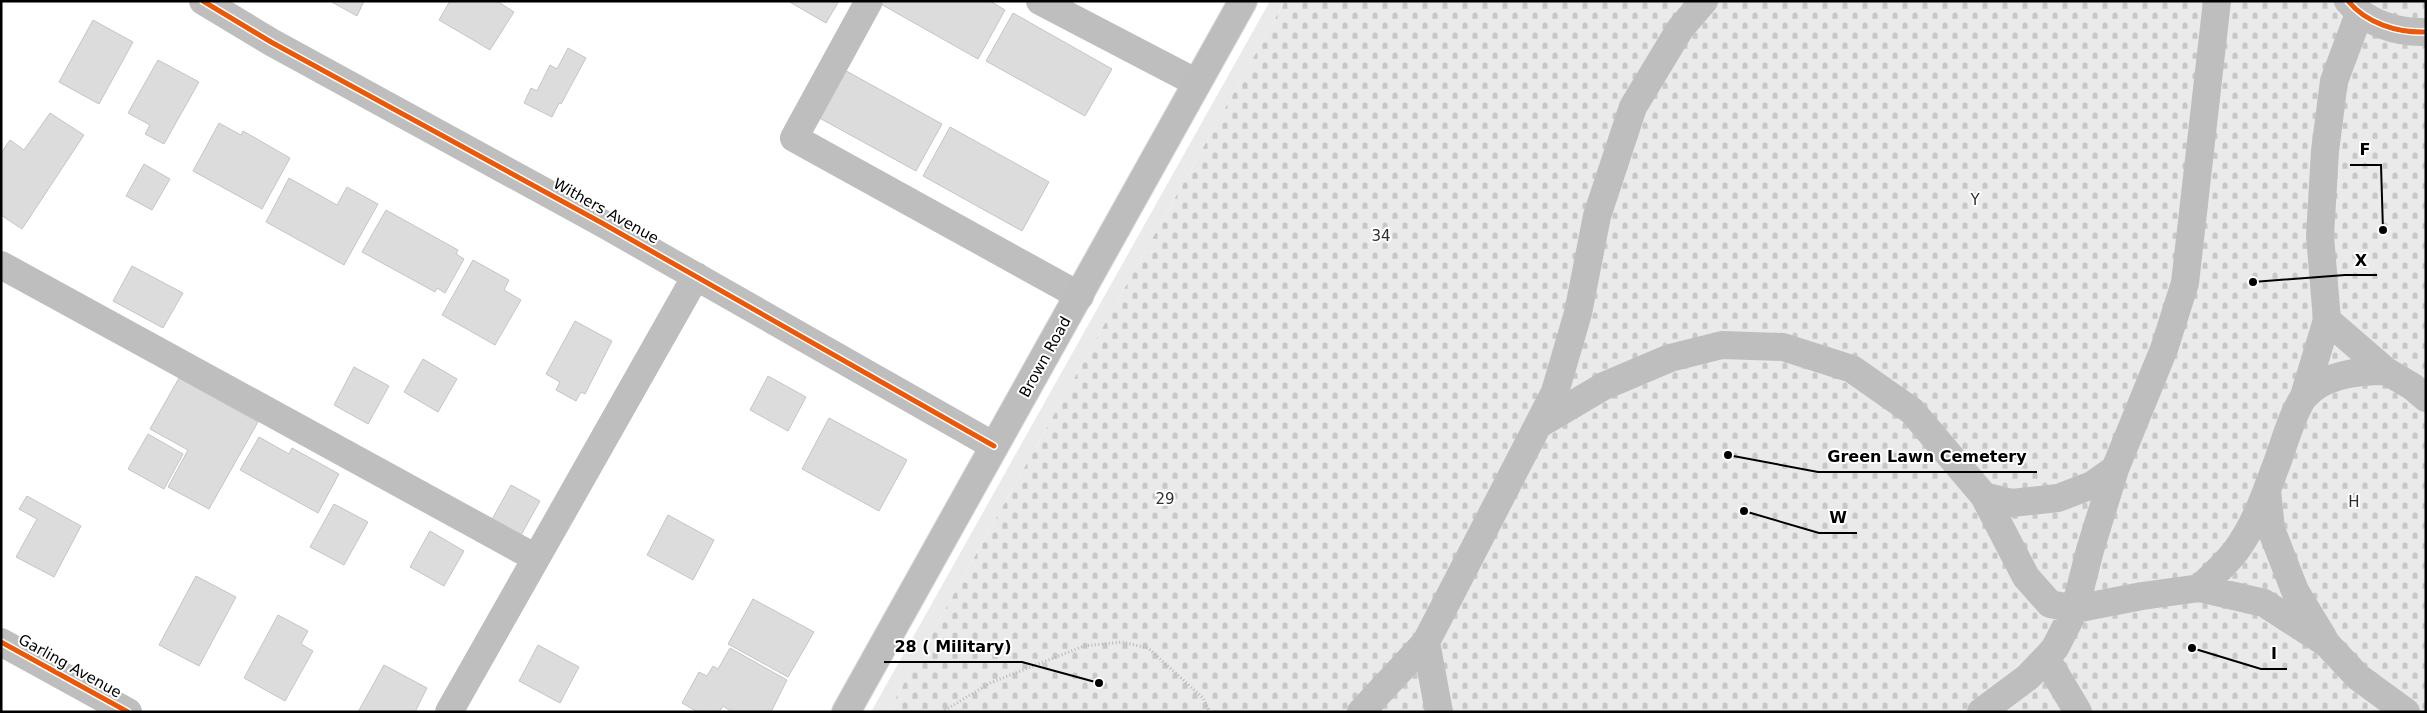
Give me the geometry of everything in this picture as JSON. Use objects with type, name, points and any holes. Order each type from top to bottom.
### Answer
[{"type":"main road","name":"Brown Road","points":[[846,712],[1080,296],[1242,1]]},
{"type":"street","name":"Withers Avenue","points":[[203,1],[271,42],[696,276],[994,446]]},
{"type":"street","points":[[869,1],[794,138],[1080,296]]},
{"type":"street","points":[[1040,1],[1197,83]]},
{"type":"street","points":[[1361,712],[1426,642],[1555,392],[1578,313],[1597,216],[1633,107],[1680,29],[1704,1]]},
{"type":"street","points":[[1981,712],[2028,676],[2046,658],[2055,648],[2075,609],[2090,550],[2115,469],[2164,349],[2185,283],[2217,1]]},
{"type":"street","points":[[2200,588],[2225,564],[2243,540],[2267,490],[2289,430],[2304,396],[2327,320],[2320,236],[2325,151],[2334,81],[2353,8],[2379,24],[2413,32],[2426,32]]},
{"type":"street","points":[[1,265],[536,558]]},
{"type":"street","points":[[449,712],[696,276]]},
{"type":"street","points":[[2327,320],[2386,371],[2422,392]]},
{"type":"street","points":[[1538,425],[1604,386],[1670,358],[1722,346],[1783,347],[1852,369],[1912,411],[1984,496],[2026,576],[2050,604],[2075,609],[2142,596],[2200,588],[2264,603],[2326,643]]},
{"type":"street","points":[[2304,396],[2327,380],[2360,371],[2386,371]]},
{"type":"street","points":[[1984,496],[2012,503],[2058,498],[2092,485],[2115,469]]},
{"type":"street","points":[[2267,490],[2270,529],[2295,591],[2326,643],[2358,677],[2406,712]]},
{"type":"street","name":"Garling Avenue","points":[[1,642],[128,712]]},
{"type":"street","points":[[1426,642],[1439,712]]},
{"type":"street","points":[[2046,658],[2078,712]]},
{"type":"path","points":[[942,712],[990,683],[1084,646],[1122,642],[1148,648],[1202,698],[1210,712]]},
{"type":"green space","points":[[1270,1],[1285,1],[888,712],[871,712]]},
{"type":"green space","points":[[1285,1],[2426,1],[2426,712],[888,712]]},
{"type":"building","points":[[330,1],[364,1],[357,16]]},
{"type":"building","points":[[450,1],[497,1],[514,12],[490,50],[439,20]]},
{"type":"building","points":[[788,1],[839,1],[826,23]]},
{"type":"building","points":[[880,1],[990,1],[1005,10],[978,59],[879,3]]},
{"type":"building","points":[[1013,13],[1112,69],[1085,116],[986,61]]},
{"type":"building","points":[[93,20],[133,42],[99,104],[59,82]]},
{"type":"building","points":[[568,48],[586,58],[552,117],[524,103],[531,88],[537,91],[550,65],[557,69]]},
{"type":"building","points":[[158,60],[199,82],[164,144],[145,134],[150,125],[128,113]]},
{"type":"building","points":[[841,68],[942,124],[916,171],[814,115]]},
{"type":"building","points":[[50,113],[84,135],[22,229],[1,215],[1,153],[10,140],[24,150]]},
{"type":"building","points":[[219,123],[241,135],[243,131],[290,158],[262,209],[193,171]]},
{"type":"building","points":[[950,127],[1049,182],[1022,231],[923,176]]},
{"type":"building","points":[[144,164],[170,179],[152,210],[126,196]]},
{"type":"building","points":[[289,178],[337,205],[347,187],[378,204],[344,265],[266,222]]},
{"type":"building","points":[[386,210],[458,250],[456,254],[464,259],[445,293],[437,288],[435,292],[362,252]]},
{"type":"building","points":[[473,260],[509,280],[504,290],[521,300],[495,345],[442,315]]},
{"type":"building","points":[[132,266],[183,293],[163,328],[113,301]]},
{"type":"building","points":[[575,321],[612,341],[585,394],[581,392],[576,401],[556,390],[560,382],[546,374]]},
{"type":"building","points":[[423,359],[457,379],[438,412],[404,392]]},
{"type":"building","points":[[354,367],[389,386],[368,424],[334,405]]},
{"type":"building","points":[[768,376],[806,397],[788,431],[750,410]]},
{"type":"building","points":[[179,378],[258,422],[209,509],[168,487],[188,450],[150,429]]},
{"type":"building","points":[[829,418],[907,460],[879,511],[802,469]]},
{"type":"building","points":[[148,434],[183,454],[164,489],[128,469]]},
{"type":"building","points":[[259,437],[289,454],[292,448],[339,474],[318,513],[240,470]]},
{"type":"building","points":[[511,485],[540,501],[520,537],[491,521]]},
{"type":"building","points":[[27,496],[81,526],[54,577],[16,557],[37,519],[19,509]]},
{"type":"building","points":[[334,504],[368,522],[344,565],[310,547]]},
{"type":"building","points":[[668,515],[714,540],[693,580],[647,555]]},
{"type":"building","points":[[430,531],[464,551],[444,586],[410,567]]},
{"type":"building","points":[[196,576],[236,597],[199,666],[159,645]]},
{"type":"building","points":[[753,599],[814,632],[788,677],[728,644]]},
{"type":"building","points":[[278,615],[308,631],[301,644],[313,651],[285,701],[244,678]]},
{"type":"building","points":[[538,645],[579,667],[560,703],[519,681]]},
{"type":"building","points":[[730,648],[787,680],[771,712],[732,712],[723,706],[719,712],[698,712],[682,703],[699,672],[707,676],[713,666],[718,669]]},
{"type":"building","points":[[384,665],[427,688],[415,712],[358,712]]},
{"type":"cycle path","points":[[203,1],[271,42],[602,223],[994,446]]},
{"type":"cycle path","points":[[2348,1],[2355,9],[2383,25],[2404,31],[2426,32]]},
{"type":"cycle path","points":[[1,642],[128,712]]},
{"type":"place","name":"F","points":[[2383,230]]},
{"type":"place","name":"X","points":[[2253,282]]},
{"type":"place","name":"Green Lawn Cemetery","points":[[1728,455]]},
{"type":"place","name":"W","points":[[1744,511]]},
{"type":"place","name":"I","points":[[2192,648]]},
{"type":"place","name":"28 ( Military)","points":[[1099,683]]},
{"type":"park label","name":"Y","points":[[1975,200]]},
{"type":"park label","name":"34","points":[[1381,236]]},
{"type":"park label","name":"29","points":[[1165,499]]},
{"type":"park label","name":"H","points":[[2354,502]]}]
